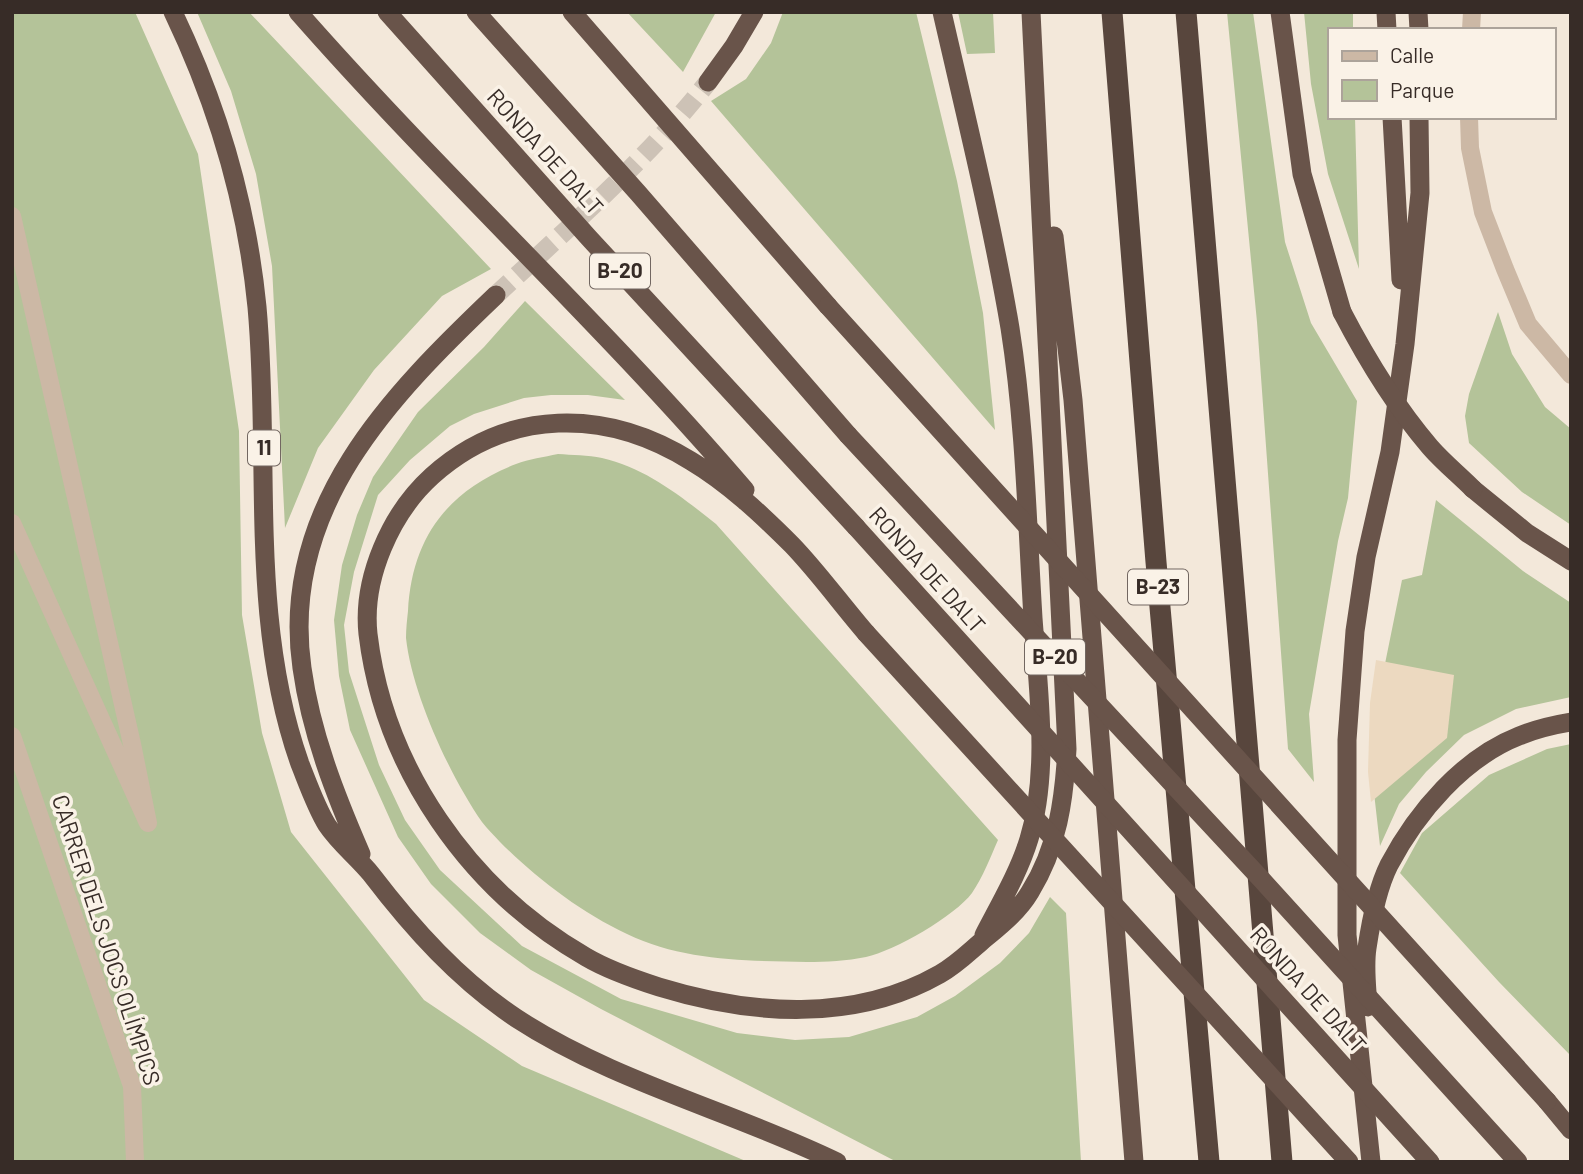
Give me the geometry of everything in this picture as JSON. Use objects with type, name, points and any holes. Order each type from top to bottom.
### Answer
[{"type":"highway","name":"11","points":[[173,12],[219,126],[247,233],[261,368],[265,575],[277,685],[307,782],[327,825],[368,871]]},
{"type":"highway","points":[[298,12],[352,74],[691,427],[866,633],[1349,1162]]},
{"type":"highway","name":"RONDA DE DALT","points":[[387,12],[589,238],[856,527],[1430,1162]]},
{"type":"highway","name":"RONDA DE DALT","points":[[476,12],[638,193],[848,435],[1271,890],[1518,1162]]},
{"type":"highway","points":[[572,12],[828,306],[1571,1130]]},
{"type":"highway","points":[[708,82],[754,12]]},
{"type":"highway","points":[[942,12],[1010,329],[1021,428],[1040,717],[1039,778],[1029,839],[981,942]]},
{"type":"highway","points":[[793,546],[728,487],[666,446],[615,428],[569,422],[529,425],[501,433],[472,447],[442,466],[416,490],[396,519],[374,572],[367,627],[371,655],[390,725],[403,757],[436,816],[474,867],[499,893],[588,959],[647,983],[733,1005],[779,1009],[831,1009],[889,996],[918,985],[951,967],[1009,919],[1029,894],[1045,864],[1058,829],[1064,793],[1065,687],[1031,12]]},
{"type":"highway","name":"B-23","points":[[1112,12],[1155,548],[1209,1162]]},
{"type":"highway","points":[[1186,12],[1282,1162]]},
{"type":"highway","points":[[1280,12],[1302,174],[1342,312],[1364,355],[1397,406],[1432,449],[1473,489],[1527,533],[1571,561]]},
{"type":"highway","points":[[1034,57],[1073,400],[1134,1162]]},
{"type":"highway","points":[[1392,119],[1405,344]]},
{"type":"highway","points":[[1371,1162],[1347,935],[1347,740],[1358,606],[1366,557],[1390,452],[1405,344],[1420,192],[1419,119]]},
{"type":"highway","points":[[496,295],[437,351],[403,388],[354,452],[318,525],[300,602],[301,666],[307,701],[336,796],[368,871],[394,906],[454,969],[487,997],[518,1019],[606,1065],[837,1162]]},
{"type":"highway","points":[[1371,1162],[1367,949],[1377,901],[1388,867],[1427,808],[1452,781],[1482,757],[1518,736],[1571,722]]},
{"type":"highway","points":[[1547,1101],[1571,1123]]},
{"type":"street","points":[[1469,119],[1471,148],[1483,212],[1505,269],[1528,324],[1571,375]]},
{"type":"street","points":[[12,216],[148,823],[12,523]]},
{"type":"street","name":"CARRER DELS JOCS OLÍMPICS","points":[[12,736],[132,1086],[135,1162]]},
{"type":"green space","points":[[12,12],[135,12],[198,154],[239,431],[242,615],[262,733],[291,832],[424,1000],[522,1066],[748,1162],[12,1162]]},
{"type":"green space","points":[[197,12],[249,12],[491,269],[442,296],[374,370],[318,448],[285,528],[272,266],[256,174],[231,91]]},
{"type":"green space","points":[[627,12],[716,12],[683,72]]},
{"type":"green space","points":[[783,12],[916,12],[957,181],[983,313],[995,430],[711,101],[746,79],[771,43]]},
{"type":"green space","points":[[958,12],[993,12],[995,53],[967,54]]},
{"type":"green space","points":[[1227,12],[1253,12],[1285,242],[1311,323],[1357,401],[1348,498],[1338,541],[1309,714],[1314,782],[1288,749],[1257,322]]},
{"type":"green space","points":[[1304,12],[1353,12],[1353,28],[1328,28],[1328,119],[1355,119],[1359,269],[1328,174],[1311,84]]},
{"type":"green space","points":[[525,301],[625,400],[588,395],[551,395],[524,398],[474,414],[450,426],[410,460],[378,495],[354,572],[344,625],[349,672],[379,765],[405,820],[440,870],[522,946],[621,999],[737,1033],[795,1040],[849,1037],[917,1017],[955,996],[1000,963],[1029,933],[1050,897],[1066,913],[1081,1162],[897,1162],[531,970],[480,933],[431,884],[398,837],[350,730],[339,676],[334,620],[342,565],[357,515],[373,477],[418,412],[484,347]]},
{"type":"green space","points":[[1498,312],[1512,354],[1545,407],[1571,429],[1571,525],[1522,492],[1469,443],[1465,416],[1469,394]]},
{"type":"green space","points":[[558,454],[602,458],[634,469],[677,494],[716,524],[998,840],[980,880],[964,902],[923,931],[892,948],[866,957],[807,962],[715,958],[648,943],[592,915],[544,881],[486,827],[445,758],[416,684],[406,638],[411,585],[426,540],[453,503],[492,475],[521,462]]},
{"type":"green space","points":[[1436,500],[1523,571],[1571,603],[1571,697],[1516,709],[1464,735],[1426,772],[1399,804],[1380,846],[1371,766],[1375,713],[1402,580],[1422,575]]},
{"type":"green space","points":[[1571,744],[1571,1056],[1400,873],[1422,833],[1489,775],[1547,749]]},
{"type":"shaded area","points":[[1376,660],[1454,675],[1447,738],[1371,802],[1368,772],[1370,703]]},
{"type":"tunnel","points":[[496,295],[633,166],[708,82]]}]
